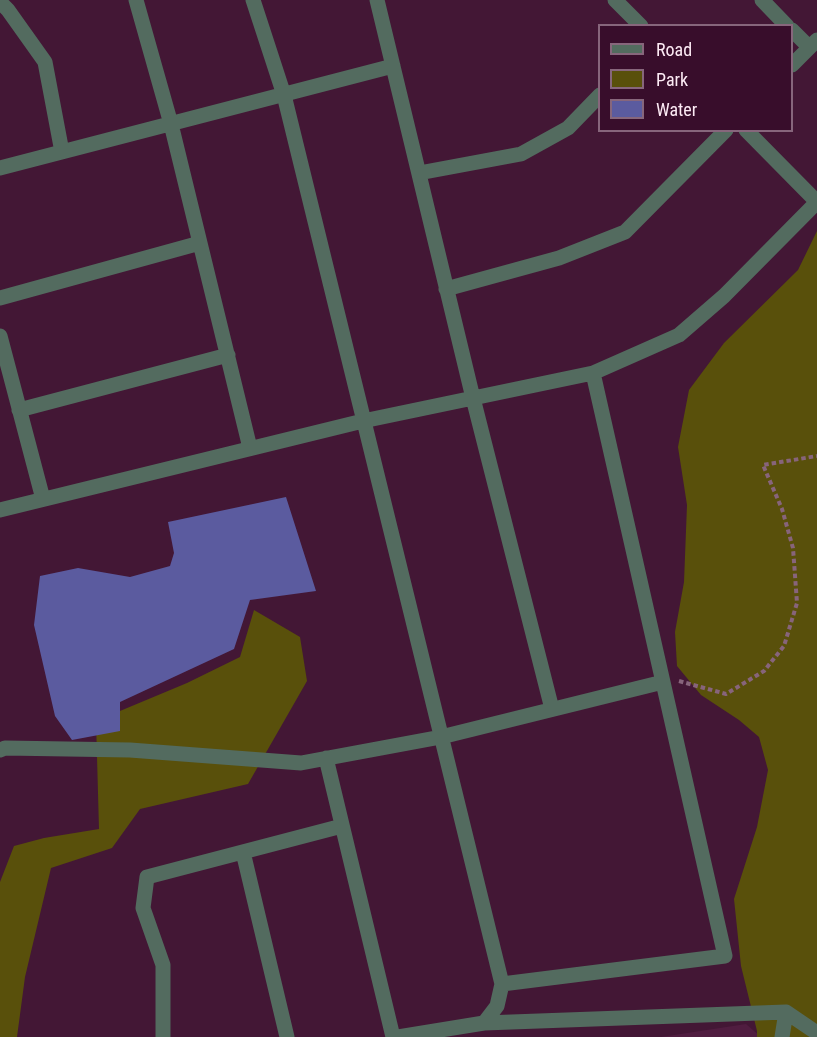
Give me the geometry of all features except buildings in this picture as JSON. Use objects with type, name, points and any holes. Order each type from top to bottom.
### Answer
[{"type":"street","points":[[136,0],[171,124],[250,448]]},
{"type":"street","points":[[253,0],[284,95],[502,984],[497,1006],[484,1023]]},
{"type":"street","points":[[377,0],[472,398],[552,709]]},
{"type":"street","points":[[615,0],[639,24]]},
{"type":"street","points":[[762,0],[785,24]]},
{"type":"street","points":[[0,2],[45,62],[62,152]]},
{"type":"street","points":[[793,31],[813,44],[793,64]]},
{"type":"street","points":[[0,168],[393,66]]},
{"type":"street","points":[[419,172],[521,154],[568,128],[598,97]]},
{"type":"street","points":[[446,289],[559,258],[625,232],[724,132]]},
{"type":"street","points":[[0,510],[363,420],[593,374],[679,335],[724,296],[817,202],[748,132]]},
{"type":"street","points":[[0,298],[200,243]]},
{"type":"street","points":[[0,336],[43,499]]},
{"type":"street","points":[[20,410],[228,356]]},
{"type":"street","points":[[502,984],[725,956],[593,374]]},
{"type":"street","points":[[0,750],[5,748],[130,750],[302,763],[441,737],[663,682]]},
{"type":"street","points":[[326,758],[393,1037]]},
{"type":"street","points":[[163,1037],[163,965],[143,908],[147,877],[342,826]]},
{"type":"street","points":[[243,852],[287,1037]]},
{"type":"street","points":[[782,1037],[786,1012]]},
{"type":"street","points":[[398,1037],[484,1023],[786,1012],[817,1033]]},
{"type":"path","points":[[663,682],[682,680],[726,694],[764,671],[784,646],[798,603],[794,548],[782,509],[763,465],[817,456]]},
{"type":"shaded area","points":[[746,1024],[761,1037],[661,1037]]},
{"type":"green space","points":[[817,231],[817,1037],[757,1037],[741,966],[734,899],[757,827],[768,770],[759,737],[739,720],[701,695],[677,666],[675,632],[684,582],[687,505],[678,447],[689,390],[724,343],[798,270]]},
{"type":"green space","points":[[254,610],[300,637],[307,681],[248,784],[140,809],[112,848],[51,868],[25,977],[17,1037],[0,1037],[0,882],[14,846],[44,838],[99,829],[96,721],[187,683],[240,657]]},
{"type":"water","points":[[286,497],[316,591],[250,600],[234,649],[120,702],[120,731],[72,740],[55,716],[34,625],[40,576],[78,568],[130,577],[170,566],[174,553],[168,522]]}]
